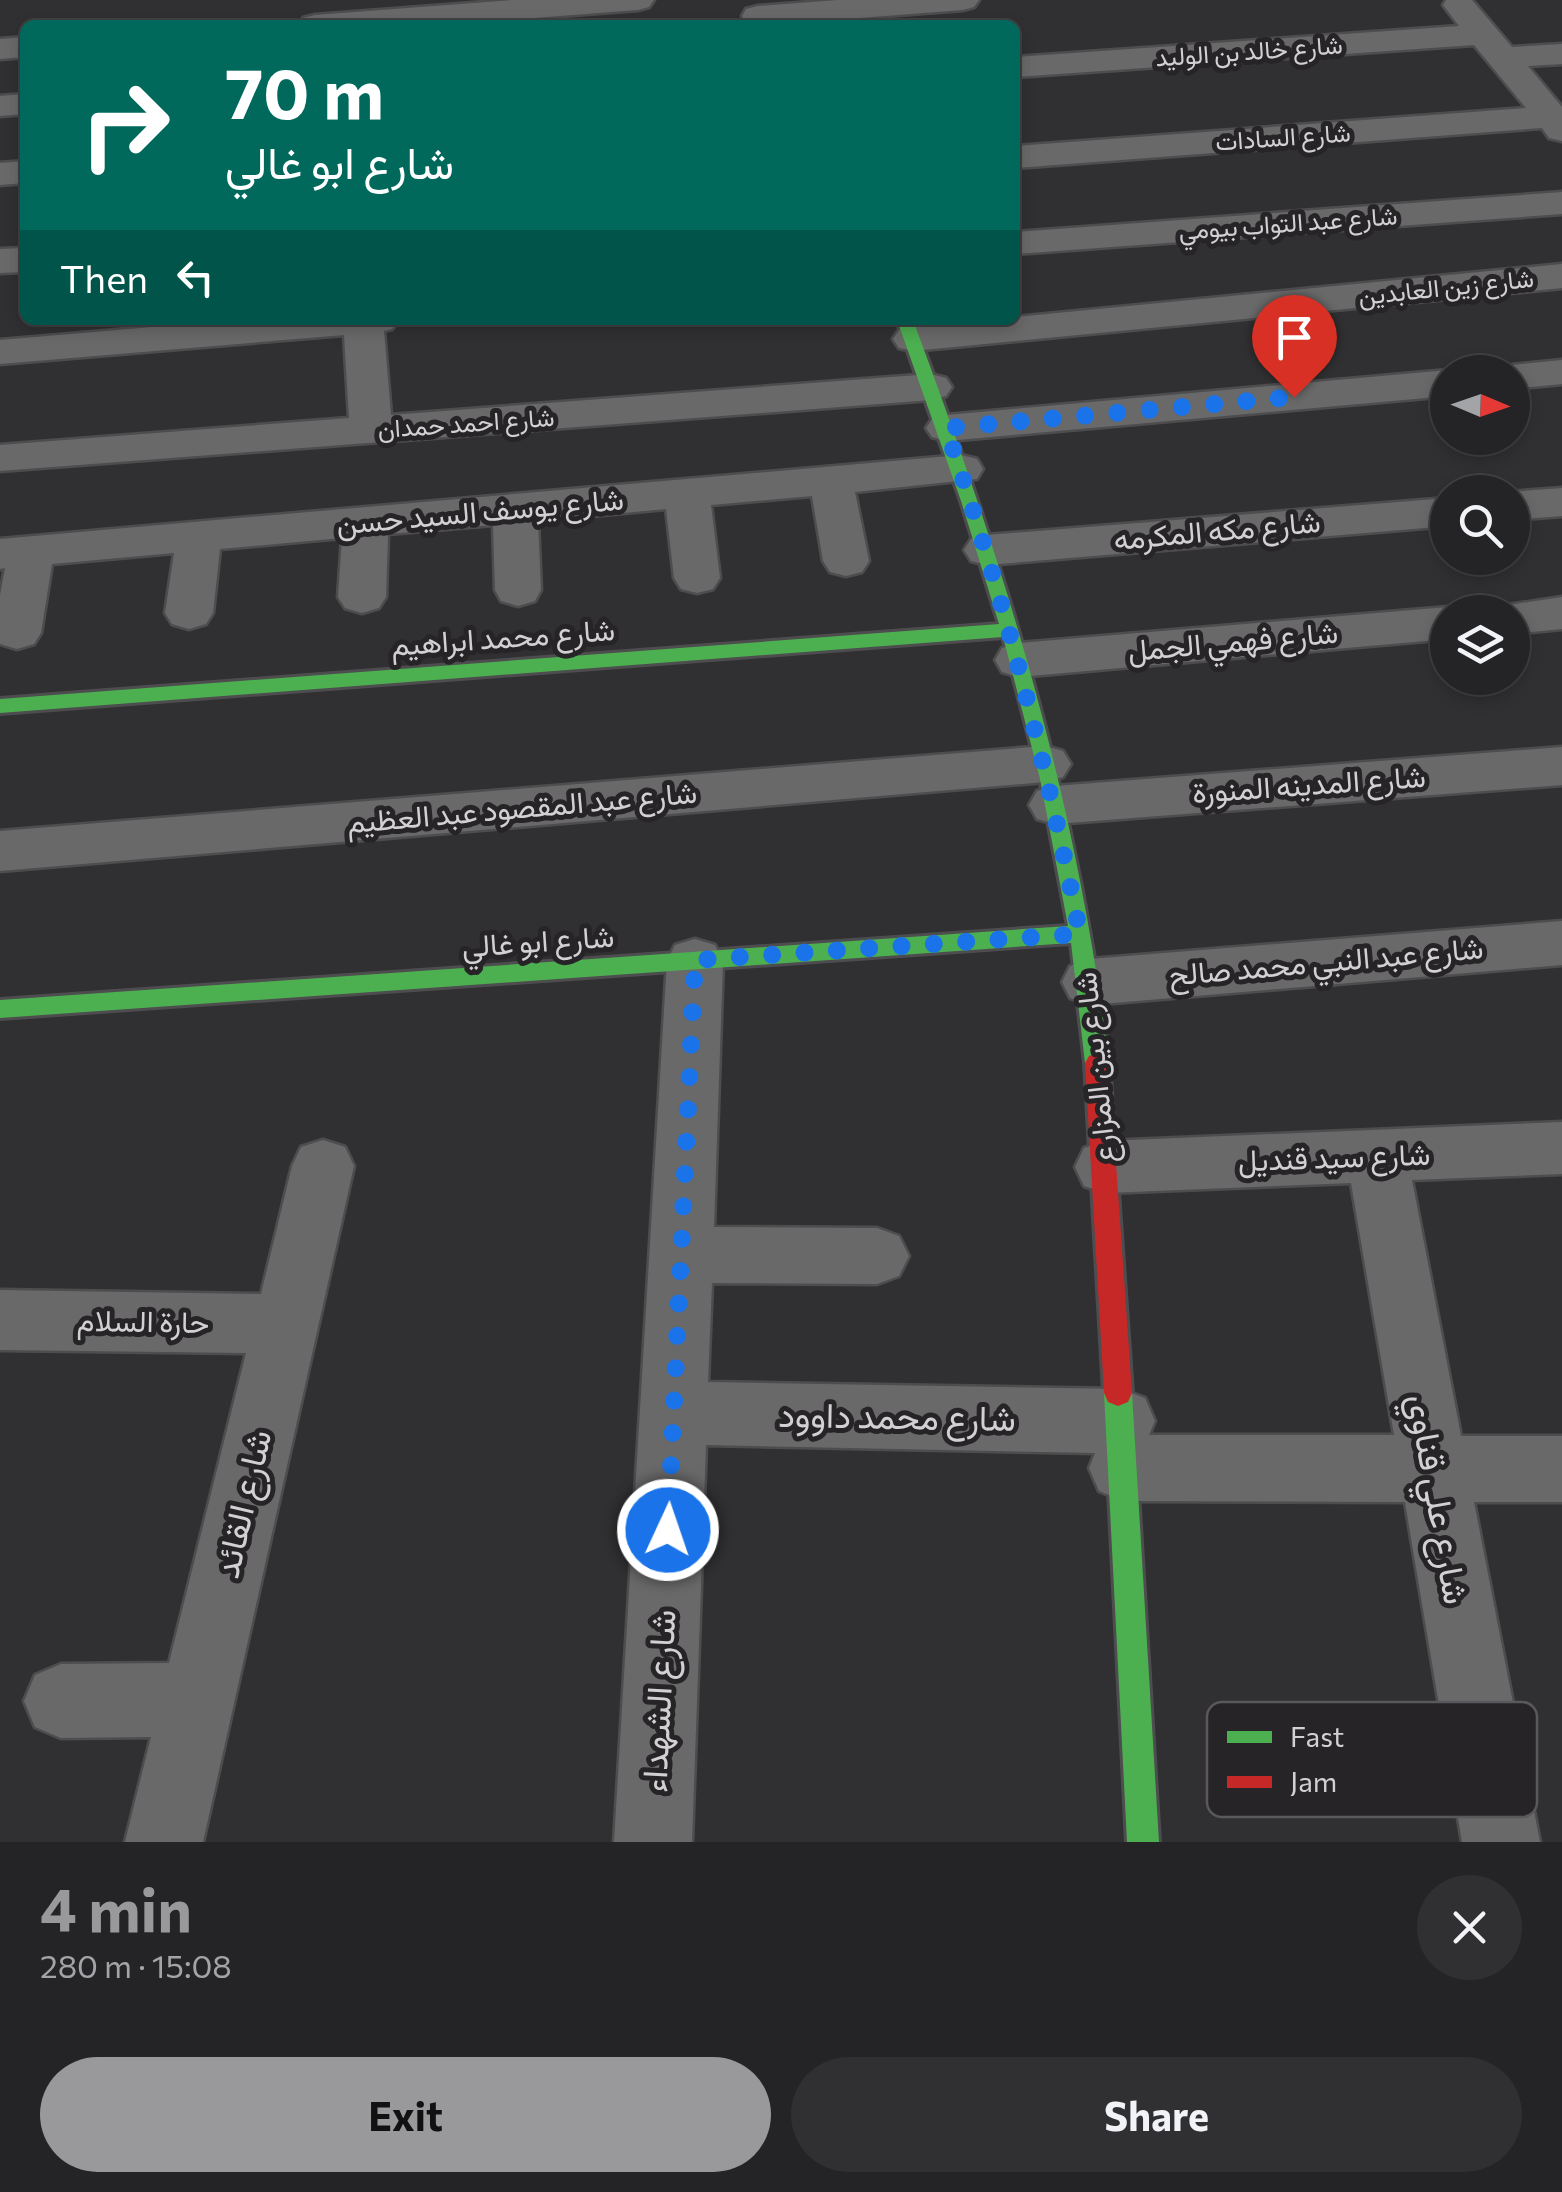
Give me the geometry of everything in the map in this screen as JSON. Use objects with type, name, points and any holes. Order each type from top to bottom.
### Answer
[{"type":"street","points":[[380,20],[638,0]]},
{"type":"street","points":[[757,14],[963,0]]},
{"type":"street","points":[[1454,0],[1556,124]]},
{"type":"street","name":"شارع خالد بن الوليد","points":[[1020,67],[1492,46],[1562,54]]},
{"type":"street","name":"شارع السادات","points":[[1020,156],[1556,124]]},
{"type":"street","name":"شارع عبد التواب بيومي","points":[[1020,243],[1562,203]]},
{"type":"street","name":"شارع زين العابدين","points":[[1020,320],[1562,276]]},
{"type":"street","points":[[0,352],[316,325]]},
{"type":"street","points":[[363,325],[371,430]]},
{"type":"street","name":"شارع زين العابدين","points":[[909,329],[958,325]]},
{"type":"street","name":"شارع بين المزارع","points":[[909,329],[954,448],[1014,645],[1050,784],[1086,958],[1106,1168],[1143,1842]]},
{"type":"street","points":[[1530,375],[1562,372]]},
{"type":"street","name":"شارع يوسف السيد حسن","points":[[15,553],[831,480],[954,448],[1430,385]]},
{"type":"street","name":"شارع احمد حمدان","points":[[0,458],[931,387]]},
{"type":"street","points":[[831,480],[846,561]]},
{"type":"street","points":[[687,493],[697,578]]},
{"type":"street","points":[[1530,505],[1562,502]]},
{"type":"street","points":[[515,508],[518,590]]},
{"type":"street","name":"شارع مكه المكرمه","points":[[986,550],[1430,513]]},
{"type":"street","points":[[362,596],[366,522]]},
{"type":"street","points":[[188,613],[200,536]]},
{"type":"street","points":[[15,553],[17,633]]},
{"type":"street","points":[[1530,617],[1562,614]]},
{"type":"street","name":"شارع فهمي الجمل","points":[[1014,645],[1430,624]]},
{"type":"street","name":"شارع محمد ابراهيم","points":[[0,706],[1014,645]]},
{"type":"street","name":"شارع المدينه المنورة","points":[[1050,784],[1562,766]]},
{"type":"street","name":"شارع عبد المقصود عبد العظيم","points":[[0,851],[1050,784]]},
{"type":"street","name":"شارع عبد النبي محمد صالح","points":[[1086,958],[1562,943]]},
{"type":"street","name":"شارع ابو غالي","points":[[0,1010],[695,960],[1086,958]]},
{"type":"street","name":"شارع الشهداء","points":[[653,1842],[695,960]]},
{"type":"street","name":"شارع سيد قنديل","points":[[1106,1168],[1562,1148]]},
{"type":"street","name":"شارع علي قناوي","points":[[1377,1156],[1475,1702]]},
{"type":"street","name":"شارع القائد","points":[[164,1842],[324,1166]]},
{"type":"street","points":[[681,1254],[877,1256]]},
{"type":"street","name":"حارة السلام","points":[[0,1320],[286,1324]]},
{"type":"street","name":"شارع محمد داوود","points":[[673,1413],[1432,1468],[1562,1469]]},
{"type":"street","points":[[62,1701],[197,1700]]},
{"type":"street","name":"شارع علي قناوي","points":[[1496,1817],[1501,1842]]},
{"type":"traffic: fast","points":[[907,325],[1000,593],[1050,779],[1086,968],[1097,1063]]},
{"type":"traffic: fast","points":[[0,706],[1010,630]]},
{"type":"traffic: fast","points":[[0,1009],[1080,934]]},
{"type":"traffic: fast","points":[[1118,1393],[1143,1842]]},
{"type":"traffic: jam","points":[[1097,1063],[1118,1393]]},
{"type":"route","points":[[668,1530],[695,960],[1080,934],[1055,805],[1019,660],[946,428],[1294,397]]}]
